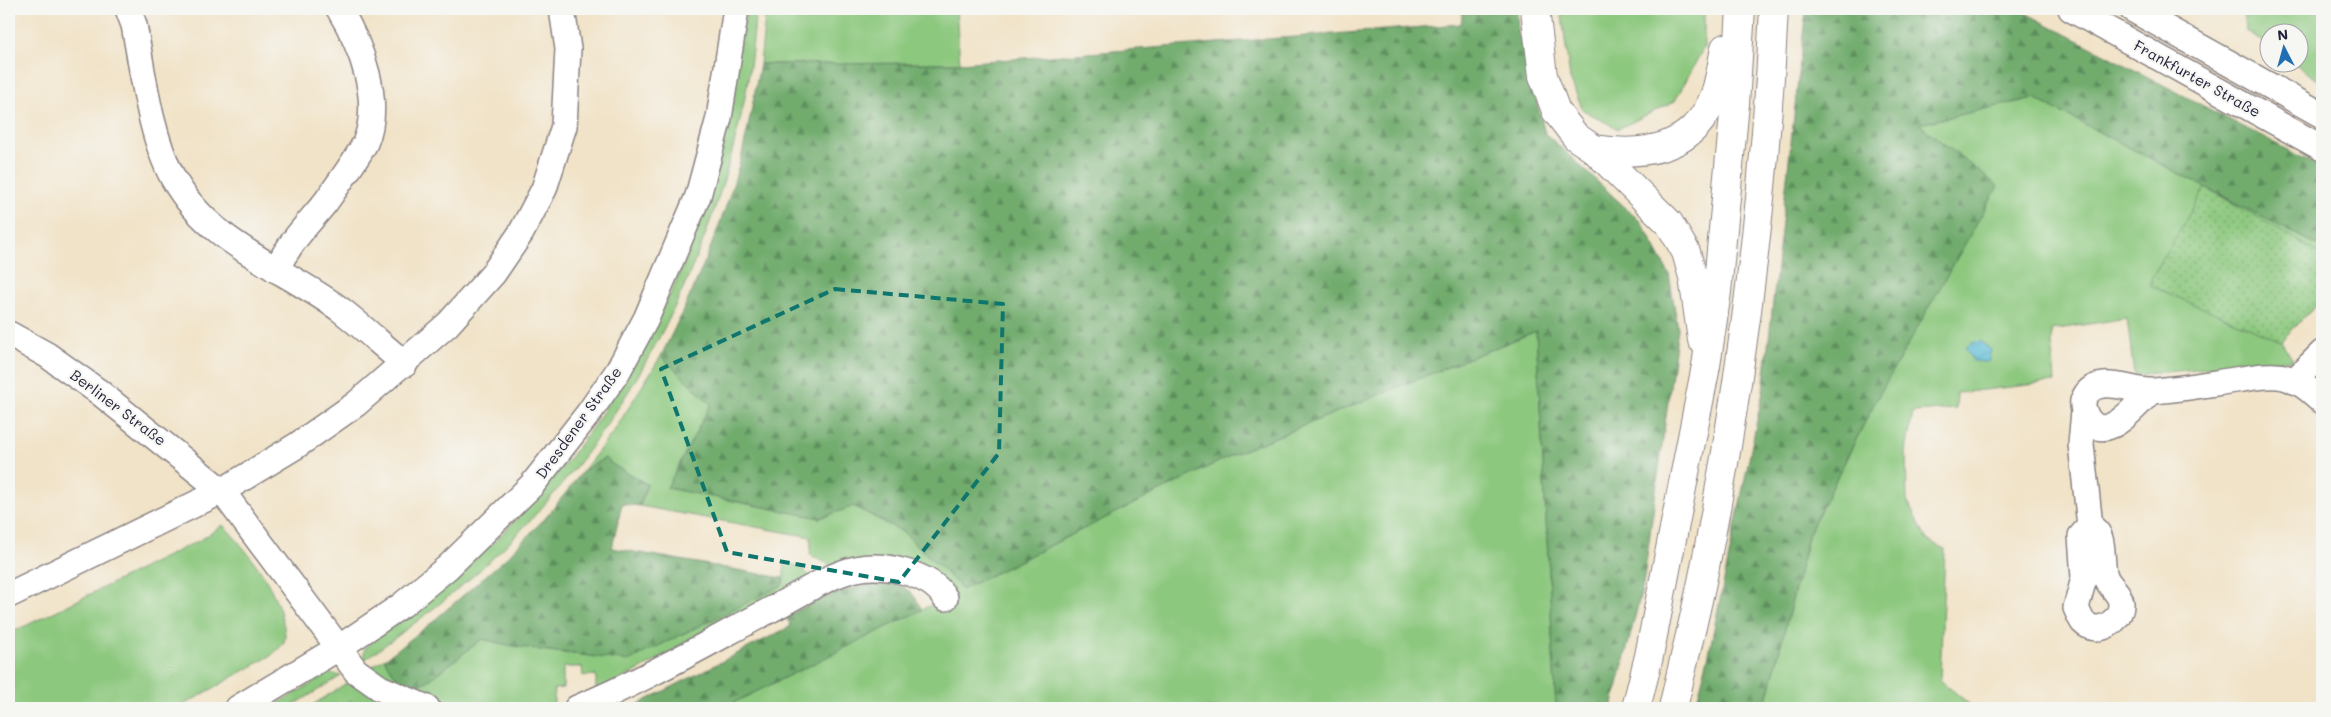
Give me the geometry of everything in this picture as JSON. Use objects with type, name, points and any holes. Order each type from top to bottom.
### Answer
[{"type":"highway","points":[[1535,9],[1543,76],[1556,112],[1576,137],[1594,149],[1669,223],[1686,252],[1693,277],[1706,366]]},
{"type":"highway","points":[[1594,149],[1619,153],[1646,152],[1666,146],[1690,133],[1704,115],[1715,94],[1734,9]]},
{"type":"highway","points":[[1636,708],[1649,656],[1706,366],[1719,272],[1735,104],[1741,9]]},
{"type":"highway","points":[[1673,708],[1704,573],[1729,434],[1750,296],[1768,106],[1774,9]]},
{"type":"street","points":[[128,9],[134,25],[155,130],[173,178],[201,216],[240,248],[340,310],[405,364]]},
{"type":"street","points":[[276,270],[286,248],[326,201],[365,143],[371,121],[370,91],[362,58],[350,27],[339,9]]},
{"type":"street","points":[[9,595],[222,491],[296,446],[349,409],[405,364],[448,324],[493,274],[522,233],[544,189],[564,126],[568,49],[562,9]]},
{"type":"street","name":"Dresdener Straße","points":[[238,708],[340,647],[402,605],[448,567],[532,485],[588,414],[618,371],[646,320],[698,196],[719,118],[736,9]]},
{"type":"street","name":"Frankfurter Straße","points":[[2071,9],[2322,148]]},
{"type":"street","name":"Frankfurter Straße","points":[[2132,9],[2322,115]]},
{"type":"street","name":"Berliner Straße","points":[[9,334],[47,355],[99,392],[222,491],[356,671],[380,688],[426,708]]},
{"type":"street","points":[[2294,381],[2322,353]]},
{"type":"street","points":[[2090,526],[2081,444],[2083,402],[2088,394],[2103,384],[2151,391],[2259,377],[2284,376],[2305,386],[2322,401]]},
{"type":"street","points":[[2084,410],[2088,420],[2095,425],[2104,428],[2116,426],[2151,391]]},
{"type":"street","points":[[577,708],[612,694],[798,595],[854,569],[875,566],[900,570],[932,584],[945,598]]},
{"type":"highlighted area","points":[[835,289],[1003,304],[999,453],[899,582],[727,552],[661,369]]},
{"type":"green space","points":[[747,9],[756,9],[748,83],[727,170],[707,231],[682,291],[653,349],[620,405],[583,458],[541,508],[496,555],[448,597],[363,661],[365,648],[447,585],[490,546],[530,505],[572,455],[599,418],[666,303],[686,259],[706,204]]},
{"type":"green space","points":[[766,9],[956,9],[960,63],[760,64]]},
{"type":"green space","points":[[1463,9],[1517,9],[1518,32],[1545,133],[1642,223],[1669,274],[1678,329],[1643,585],[1612,708],[1556,708],[1536,331],[1234,454],[961,590],[959,585],[903,532],[854,506],[820,518],[667,488],[711,404],[661,356],[695,283],[725,209],[744,146],[760,64],[960,63],[1461,24]]},
{"type":"green space","points":[[1561,9],[1704,9],[1704,47],[1675,101],[1618,129],[1583,110],[1570,79]]},
{"type":"green space","points":[[1806,9],[2018,9],[2322,168],[2322,248],[2034,98],[1919,124],[1998,186],[1874,404],[1809,533],[1765,708],[1695,708],[1708,658],[1763,391]]},
{"type":"green space","points":[[2243,9],[2322,9],[2322,83],[2307,72],[2308,22],[2258,22],[2258,39],[2245,30]]},
{"type":"green space","points":[[2034,98],[2322,248],[2322,299],[2281,341],[2293,360],[2134,375],[2127,318],[2051,330],[2055,382],[1957,393],[1956,409],[1913,412],[1906,452],[1907,501],[1927,540],[1945,549],[1940,680],[1974,708],[1765,708],[1809,533],[1874,404],[1918,124]]},
{"type":"green space","points":[[2205,187],[2322,255],[2322,299],[2281,341],[2151,286],[2151,279]]},
{"type":"green space","points":[[1536,331],[1556,708],[723,708],[953,594],[832,566],[810,555],[811,537],[640,506],[647,484],[613,465],[605,458],[583,471],[614,431],[661,356],[711,404],[667,488],[820,518],[853,506],[903,532],[959,585],[961,590],[1234,454]]},
{"type":"green space","points":[[605,458],[613,465],[647,484],[640,506],[622,504],[612,548],[783,578],[783,585],[628,661],[512,646],[482,639],[432,678],[413,689],[400,684],[385,659],[430,624],[506,558],[548,515],[583,471]]},
{"type":"green space","points":[[223,525],[259,569],[279,608],[285,639],[283,644],[272,655],[178,708],[9,708],[9,634],[202,539]]},
{"type":"green space","points":[[785,562],[802,568],[811,578],[596,693],[596,675],[583,676],[582,667],[563,667],[563,688],[554,689],[554,708],[444,708],[362,673],[385,658],[400,684],[413,689],[432,678],[482,639],[541,650],[601,656],[783,585]]},
{"type":"green space","points":[[878,584],[905,588],[914,596],[922,610],[723,708],[631,708],[791,626],[786,617],[808,605],[842,592]]},
{"type":"green space","points":[[330,673],[341,676],[289,708],[274,708],[273,706]]},
{"type":"green space","points":[[350,681],[404,708],[374,708],[350,701],[331,708],[308,708]]},
{"type":"water","points":[[1980,341],[1991,350],[1988,362],[1973,361],[1965,348],[1972,343]]}]
